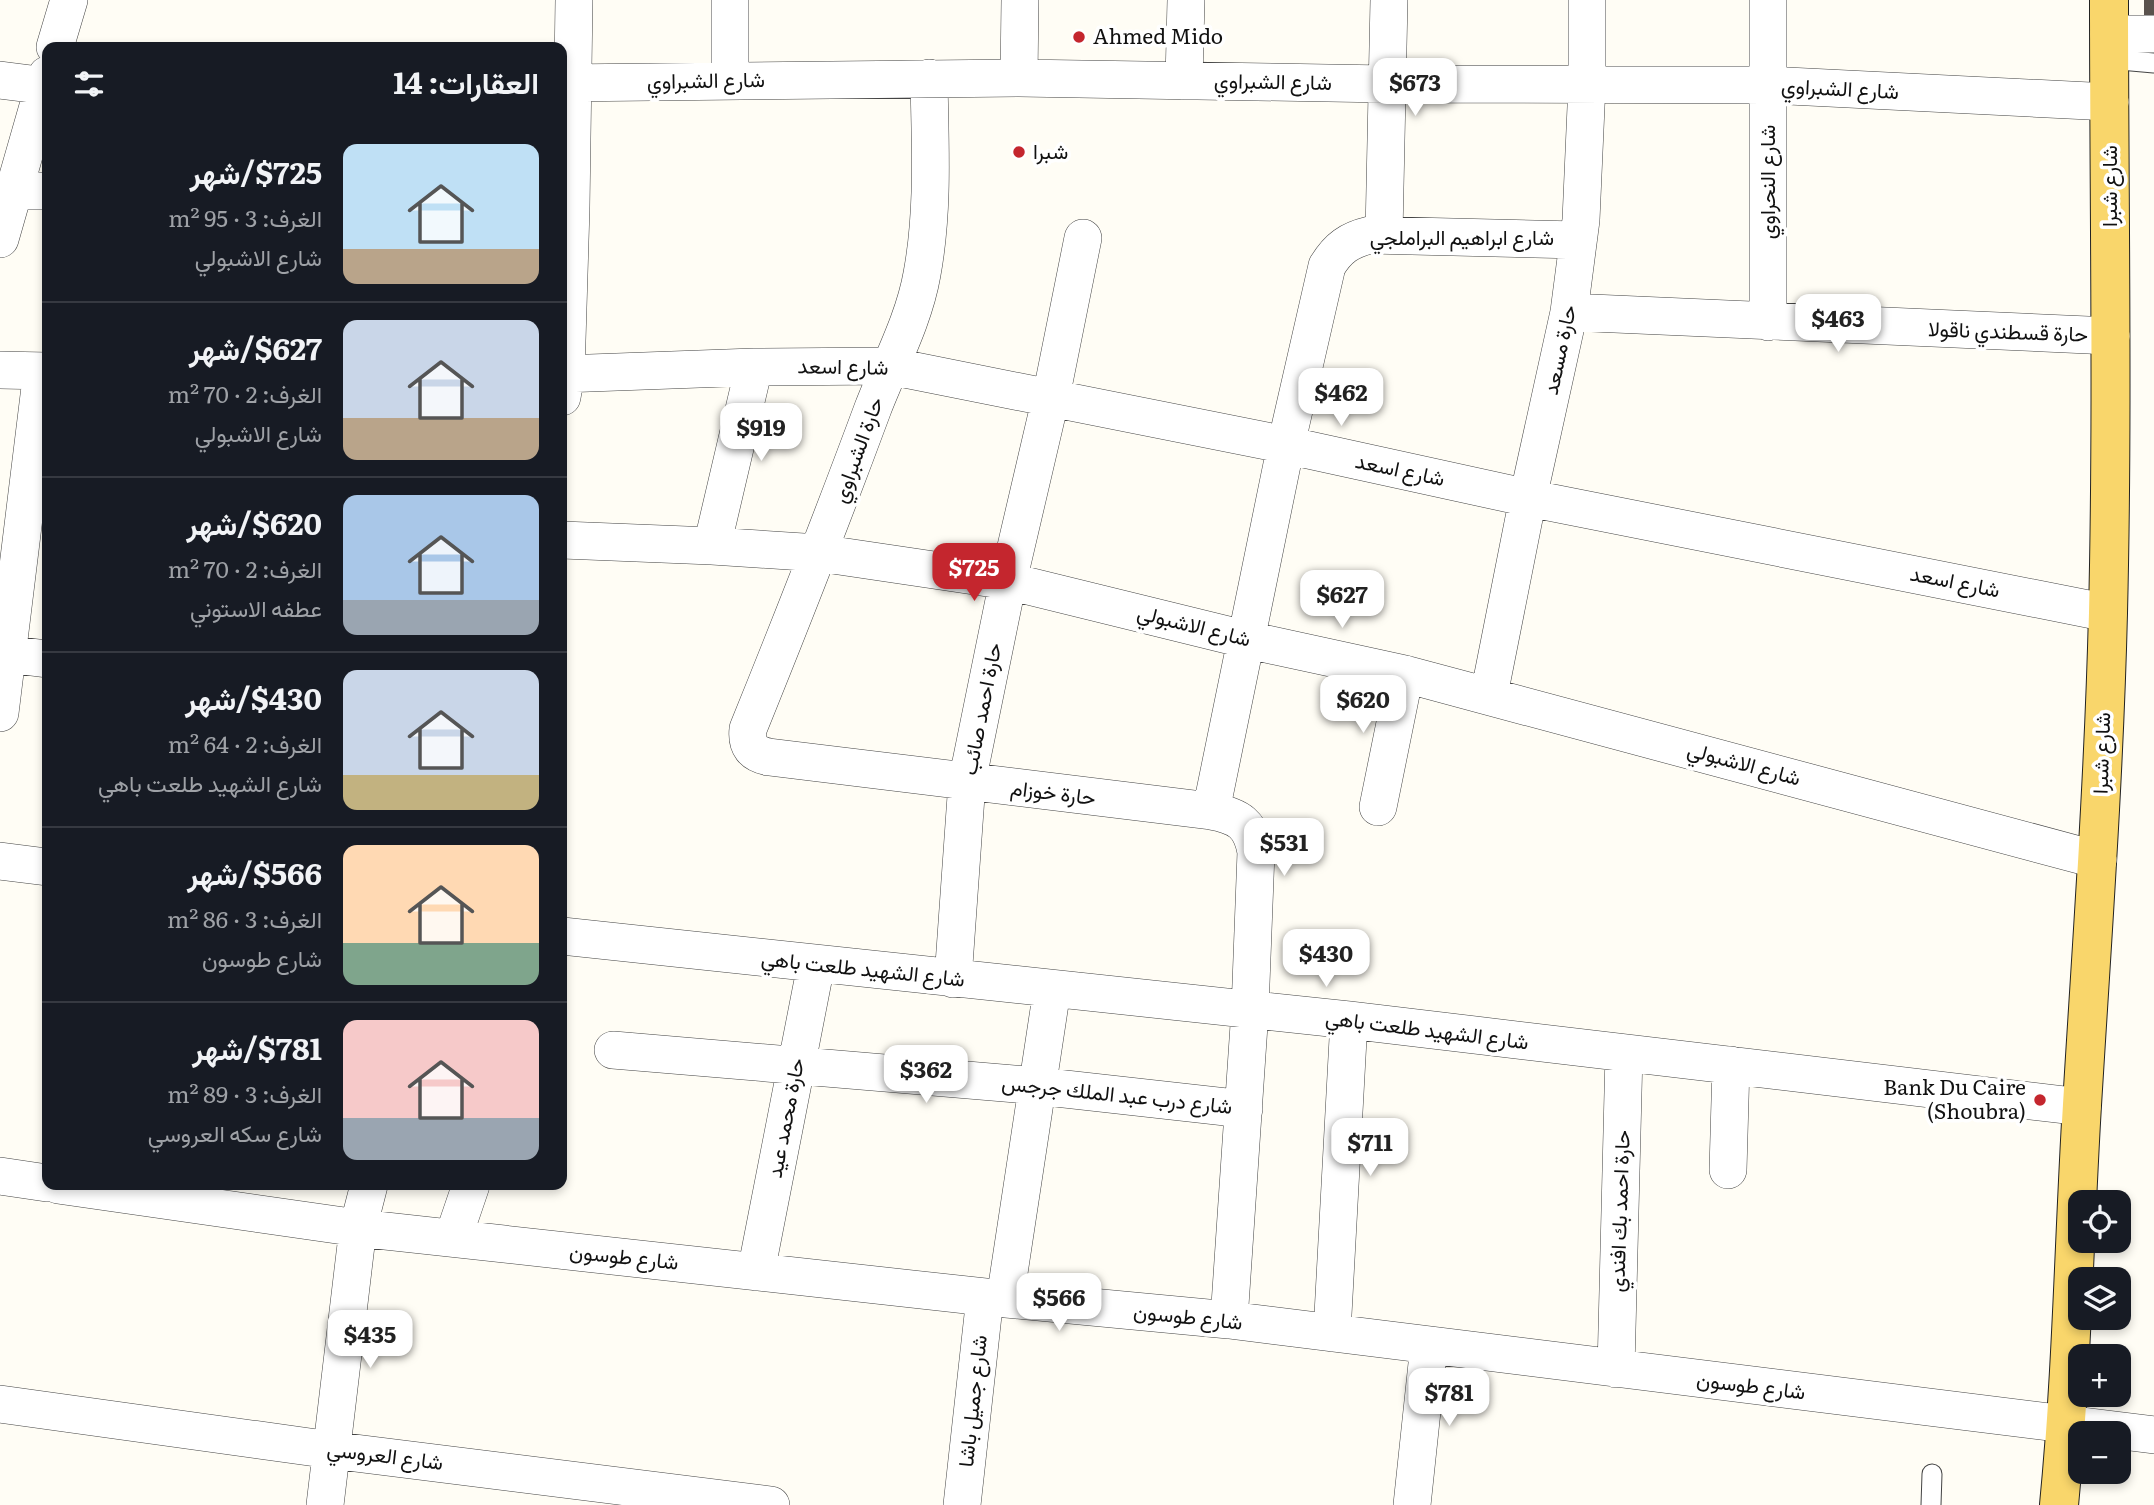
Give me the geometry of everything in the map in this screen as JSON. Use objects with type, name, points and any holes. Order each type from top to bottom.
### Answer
[{"type":"main road","name":"شارع شبرا","points":[[2059,1505],[2067,1424],[2082,1107],[2098,860],[2108,613],[2111,336],[2109,31]]},
{"type":"street","points":[[56,42],[69,0]]},
{"type":"street","points":[[567,208],[567,83],[574,0]]},
{"type":"street","points":[[730,0],[730,80]]},
{"type":"street","points":[[1018,78],[1020,0]]},
{"type":"street","points":[[1184,80],[1186,0]]},
{"type":"street","points":[[1384,234],[1389,0]]},
{"type":"street","name":"حارة مسعد","points":[[1489,695],[1528,498],[1569,312],[1581,220],[1587,84],[1587,0]]},
{"type":"street","name":"شارع النحراوي","points":[[1768,0],[1768,322]]},
{"type":"street","points":[[2109,31],[2154,34]]},
{"type":"street","name":"حارة الشبراوي","points":[[748,729],[908,323],[922,277],[929,229],[929,78]]},
{"type":"street","name":"شارع الشبراوي","points":[[567,83],[1018,78],[1387,84],[1768,85],[2110,102]]},
{"type":"street","points":[[0,80],[42,82]]},
{"type":"street","points":[[0,239],[31,191],[42,111]]},
{"type":"street","name":"شارع ابراهيم البراملجي","points":[[1212,811],[1286,445],[1327,267],[1334,254],[1356,238],[1384,234],[1578,240]]},
{"type":"street","name":"حارة احمد صائب","points":[[953,979],[967,782],[1083,238]]},
{"type":"street","name":"حارة قسطندي ناقولا","points":[[1569,312],[2111,336]]},
{"type":"street","name":"شارع اسعد","points":[[567,382],[754,367],[889,366],[1286,445],[1528,498],[2108,613]]},
{"type":"street","points":[[712,546],[754,367]]},
{"type":"street","points":[[0,370],[42,371]]},
{"type":"street","points":[[0,713],[4,653],[42,392]]},
{"type":"street","name":"شارع الاشبولي","points":[[567,540],[819,553],[1008,581],[1489,695],[2098,860]]},
{"type":"street","points":[[4,653],[42,658]]},
{"type":"street","points":[[1378,807],[1405,674]]},
{"type":"street","name":"حارة خوزام","points":[[748,729],[750,748],[759,755],[1212,811],[1229,815],[1243,823],[1253,836],[1256,852],[1251,1010],[1229,1320]]},
{"type":"street","points":[[0,861],[42,866]]},
{"type":"street","name":"شارع الشهيد طلعت باهي","points":[[567,937],[1349,1020],[2082,1107]]},
{"type":"street","name":"حارة محمد عيد","points":[[756,1272],[816,965]]},
{"type":"street","name":"شارع جميل باشا","points":[[962,1505],[995,1298],[1038,1086],[1052,990]]},
{"type":"street","points":[[1332,1333],[1349,1020]]},
{"type":"street","name":"شارع درب عبد الملك جرجس","points":[[613,1050],[1038,1086],[1244,1109]]},
{"type":"street","name":"حارة احمد بك افندي","points":[[1616,1369],[1624,1053]]},
{"type":"street","points":[[1728,1170],[1731,1065]]},
{"type":"street","points":[[0,1176],[42,1182]]},
{"type":"street","name":"شارع طوسون","points":[[128,1190],[156,1192],[358,1228],[995,1298],[1229,1320],[2154,1435]]},
{"type":"street","points":[[325,1505],[358,1228],[368,1190]]},
{"type":"street","points":[[453,1238],[469,1190]]},
{"type":"street","points":[[1412,1505],[1429,1345]]},
{"type":"street","name":"شارع العروسي","points":[[0,1404],[331,1450],[771,1505]]},
{"type":"lane","points":[[2109,31],[2154,64]]},
{"type":"lane","points":[[1931,1505],[1932,1474]]},
{"type":"building","points":[[2144,0],[2154,0],[2154,27],[2144,27]]},
{"type":"place","name":"Ahmed Mido","points":[[1079,37]]},
{"type":"place","name":"شبرا","points":[[1019,152]]},
{"type":"place","name":"Bank Du Caire (Shoubra)","points":[[2040,1100]]}]
